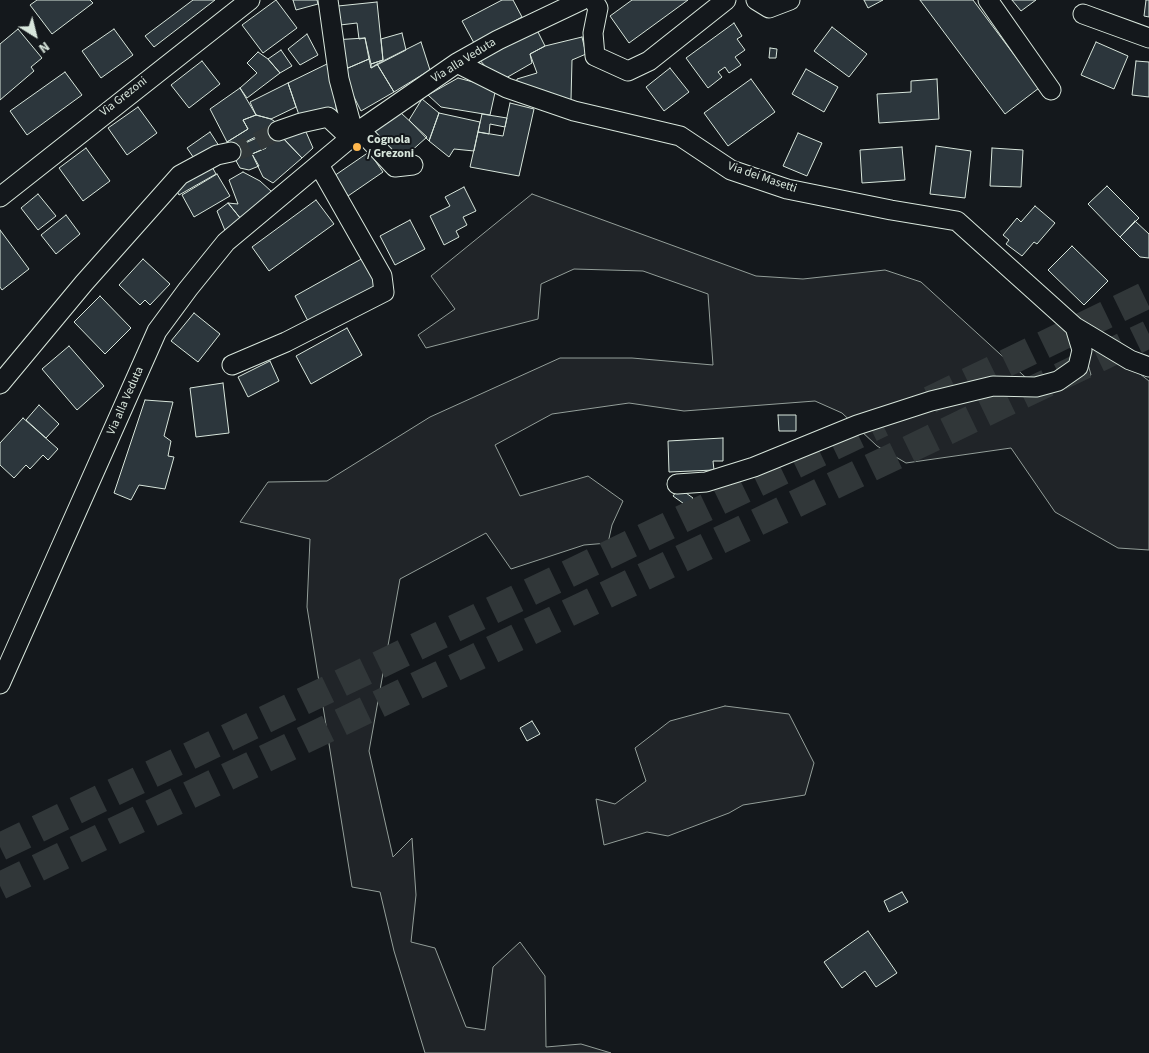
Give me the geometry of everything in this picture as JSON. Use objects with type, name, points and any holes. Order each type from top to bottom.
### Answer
[{"type":"street","name":"Via Grezoni","points":[[0,197],[250,0]]},
{"type":"street","points":[[328,0],[339,79],[357,133],[395,167],[413,165]]},
{"type":"street","name":"Via alla Veduta","points":[[0,684],[157,331],[226,242],[357,133],[457,63],[498,40],[582,0]]},
{"type":"street","points":[[593,0],[598,8],[593,33],[595,56],[628,71],[649,61],[726,0]]},
{"type":"street","points":[[762,4],[790,0]]},
{"type":"street","points":[[988,0],[1051,90]]},
{"type":"street","points":[[1084,14],[1149,38]]},
{"type":"street","name":"Via dei Masetti","points":[[457,63],[507,88],[574,111],[680,136],[730,170],[787,189],[957,221],[1075,327],[1130,360],[1149,367]]},
{"type":"street","points":[[278,131],[301,123],[328,117],[345,133],[357,133]]},
{"type":"street","points":[[0,384],[84,283],[175,180],[203,162],[217,155],[231,152]]},
{"type":"street","points":[[232,365],[286,342],[384,292],[382,276],[319,165]]},
{"type":"street","points":[[677,484],[706,482],[754,467],[857,425],[931,401],[993,386],[1036,387],[1058,381],[1078,367],[1082,350],[1075,327]]},
{"type":"shaded area","points":[[532,194],[756,276],[803,279],[885,270],[921,282],[1045,395],[1091,375],[1077,325],[1149,381],[1149,550],[1118,548],[1055,512],[1011,448],[906,463],[877,446],[842,413],[815,401],[684,411],[629,403],[552,414],[495,445],[520,496],[588,476],[623,501],[612,525],[608,543],[584,545],[511,569],[486,533],[400,579],[369,751],[393,857],[412,838],[416,895],[411,942],[435,948],[466,1027],[485,1030],[493,967],[520,942],[545,976],[546,1047],[581,1044],[611,1053],[425,1053],[394,951],[380,892],[352,887],[307,607],[310,539],[240,522],[268,482],[327,481],[430,417],[560,358],[632,358],[713,365],[708,294],[643,271],[574,269],[541,284],[538,319],[426,348],[418,335],[455,309],[431,276]]},
{"type":"shaded area","points":[[725,706],[789,714],[814,763],[805,795],[743,805],[729,813],[668,836],[647,832],[604,845],[596,799],[615,804],[646,781],[635,748],[670,721]]},
{"type":"building","points":[[37,0],[90,0],[93,3],[52,34],[30,5]]},
{"type":"building","points":[[193,0],[215,0],[154,47],[145,36]]},
{"type":"building","points":[[276,0],[297,28],[263,53],[242,25]]},
{"type":"building","points":[[293,0],[317,0],[318,4],[296,10]]},
{"type":"building","points":[[502,0],[513,0],[522,17],[474,43],[462,21]]},
{"type":"building","points":[[632,0],[688,0],[629,43],[610,16]]},
{"type":"building","points":[[864,0],[883,0],[868,8]]},
{"type":"building","points":[[920,0],[973,0],[1039,88],[1005,114]]},
{"type":"building","points":[[1012,0],[1036,0],[1021,11]]},
{"type":"building","points":[[1146,0],[1149,0],[1149,17],[1144,16]]},
{"type":"building","points":[[377,2],[383,60],[371,64],[365,38],[359,39],[357,23],[340,25],[338,6]]},
{"type":"building","points":[[734,23],[742,36],[737,39],[745,50],[735,57],[741,65],[729,73],[725,67],[718,72],[722,77],[708,88],[686,58]]},
{"type":"building","points":[[832,27],[867,54],[849,77],[814,51]]},
{"type":"building","points":[[536,28],[545,46],[530,54],[532,63],[499,82],[478,58]]},
{"type":"building","points":[[18,29],[42,58],[31,67],[34,71],[0,100],[0,44]]},
{"type":"building","points":[[114,29],[133,55],[101,78],[82,51]]},
{"type":"building","points":[[402,33],[406,50],[371,68],[371,64],[383,60],[381,39]]},
{"type":"building","points":[[307,34],[318,55],[300,65],[288,49]]},
{"type":"building","points":[[582,37],[586,54],[572,60],[571,100],[543,99],[516,88],[517,79],[537,73],[530,54],[545,46]]},
{"type":"building","points":[[365,38],[369,59],[341,71],[333,40]]},
{"type":"building","points":[[421,42],[430,70],[394,92],[377,64]]},
{"type":"building","points":[[1096,42],[1128,56],[1114,89],[1081,75]]},
{"type":"building","points":[[770,48],[777,49],[776,58],[769,58]]},
{"type":"building","points":[[281,50],[292,66],[280,73],[268,59]]},
{"type":"building","points":[[258,52],[268,59],[280,73],[247,98],[240,88],[257,73],[247,63]]},
{"type":"building","points":[[369,59],[371,68],[377,64],[394,92],[361,111],[341,71]]},
{"type":"building","points":[[202,61],[220,84],[189,108],[171,85]]},
{"type":"building","points":[[1136,61],[1149,62],[1149,97],[1132,95]]},
{"type":"building","points":[[329,63],[337,113],[300,118],[288,83]]},
{"type":"building","points":[[670,68],[689,92],[664,111],[646,87]]},
{"type":"building","points":[[806,69],[838,87],[824,112],[792,94]]},
{"type":"building","points":[[65,72],[82,95],[27,135],[10,111]]},
{"type":"building","points":[[458,78],[496,88],[490,115],[441,107],[428,95]]},
{"type":"building","points":[[751,79],[775,112],[728,146],[704,113]]},
{"type":"building","points":[[937,79],[939,119],[879,123],[877,94],[911,92],[911,81]]},
{"type":"building","points":[[288,83],[296,107],[271,119],[256,115],[250,102]]},
{"type":"building","points":[[240,88],[256,115],[243,120],[248,129],[227,142],[210,109]]},
{"type":"building","points":[[422,99],[439,113],[429,141],[409,120]]},
{"type":"building","points":[[510,103],[534,109],[519,176],[470,167],[478,132],[503,136]]},
{"type":"building","points":[[138,107],[157,133],[127,155],[108,128]]},
{"type":"building","points":[[401,113],[427,137],[400,161],[372,132]]},
{"type":"building","points":[[439,113],[480,122],[474,151],[454,149],[449,157],[429,141]]},
{"type":"building","points":[[482,114],[507,118],[505,127],[490,124],[489,134],[478,132]]},
{"type":"building","points":[[256,115],[271,119],[277,123],[275,127],[230,150],[227,142],[248,129],[243,120]]},
{"type":"building","points":[[303,125],[313,148],[302,158],[281,136]]},
{"type":"building","points":[[275,127],[302,158],[273,183],[263,177],[252,154],[266,148],[261,136],[263,132]]},
{"type":"building","points":[[210,132],[221,149],[198,164],[187,148]]},
{"type":"building","points":[[798,133],[822,143],[807,176],[783,166]]},
{"type":"building","points":[[261,136],[266,148],[252,154],[259,166],[249,170],[240,168],[230,150]]},
{"type":"building","points":[[936,146],[971,151],[965,198],[930,194]]},
{"type":"building","points":[[902,147],[905,180],[862,183],[860,150]]},
{"type":"building","points":[[86,148],[110,181],[83,201],[59,168]]},
{"type":"building","points":[[992,148],[1023,150],[1021,187],[990,186]]},
{"type":"building","points":[[369,152],[383,172],[348,196],[334,176]]},
{"type":"building","points":[[210,163],[216,174],[179,195],[173,184]]},
{"type":"building","points":[[243,172],[260,181],[272,192],[241,219],[228,203],[238,204],[229,180]]},
{"type":"building","points":[[217,174],[230,196],[194,217],[182,195]]},
{"type":"building","points":[[1107,186],[1139,218],[1120,237],[1088,204]]},
{"type":"building","points":[[464,187],[476,211],[463,217],[467,225],[456,231],[459,237],[444,245],[430,216],[450,206],[445,197]]},
{"type":"building","points":[[38,194],[56,216],[38,230],[21,208]]},
{"type":"building","points":[[316,200],[334,224],[269,271],[252,247]]},
{"type":"building","points":[[228,203],[241,219],[226,233],[217,211]]},
{"type":"building","points":[[1035,206],[1055,223],[1037,244],[1034,242],[1022,256],[1006,244],[1009,240],[1003,235],[1017,218],[1021,222]]},
{"type":"building","points":[[66,215],[80,234],[56,254],[41,235]]},
{"type":"building","points":[[410,220],[425,249],[395,265],[380,236]]},
{"type":"building","points":[[1135,221],[1149,234],[1149,258],[1140,257],[1120,237]]},
{"type":"building","points":[[0,230],[29,269],[2,290],[0,287]]},
{"type":"building","points":[[1072,246],[1108,281],[1084,305],[1048,270]]},
{"type":"building","points":[[365,257],[380,284],[309,323],[295,296]]},
{"type":"building","points":[[143,259],[170,284],[150,305],[145,300],[140,305],[119,285]]},
{"type":"building","points":[[100,296],[131,328],[105,354],[74,322]]},
{"type":"building","points":[[194,313],[220,334],[198,362],[171,341]]},
{"type":"building","points":[[347,328],[362,355],[311,384],[296,356]]},
{"type":"building","points":[[69,346],[104,386],[77,410],[42,369]]},
{"type":"building","points":[[270,361],[279,381],[248,397],[238,377]]},
{"type":"building","points":[[223,383],[229,433],[196,437],[190,388]]},
{"type":"building","points":[[145,400],[173,402],[164,436],[171,441],[168,456],[174,457],[165,489],[139,485],[131,500],[114,493]]},
{"type":"building","points":[[39,405],[59,424],[46,438],[26,420]]},
{"type":"building","points":[[778,415],[796,415],[796,431],[779,431]]},
{"type":"building","points":[[23,418],[58,449],[48,460],[43,455],[30,469],[26,465],[14,478],[0,465],[0,443]]},
{"type":"building","points":[[723,438],[723,461],[713,461],[714,470],[669,472],[668,441]]},
{"type":"building","points":[[679,488],[693,498],[687,506],[673,496]]},
{"type":"building","points":[[532,721],[540,734],[527,741],[520,728]]},
{"type":"building","points":[[902,892],[908,902],[889,912],[884,901]]},
{"type":"building","points":[[868,931],[897,973],[876,987],[865,971],[842,988],[824,962]]},
{"type":"tunnel","points":[[231,152],[245,148],[278,131]]},
{"type":"tunnel","points":[[930,400],[1149,294]]},
{"type":"tunnel","points":[[0,886],[1149,334]]},
{"type":"tunnel","points":[[0,847],[882,423]]},
{"type":"place","name":"Cognola / Grezoni","points":[[357,147]]}]
